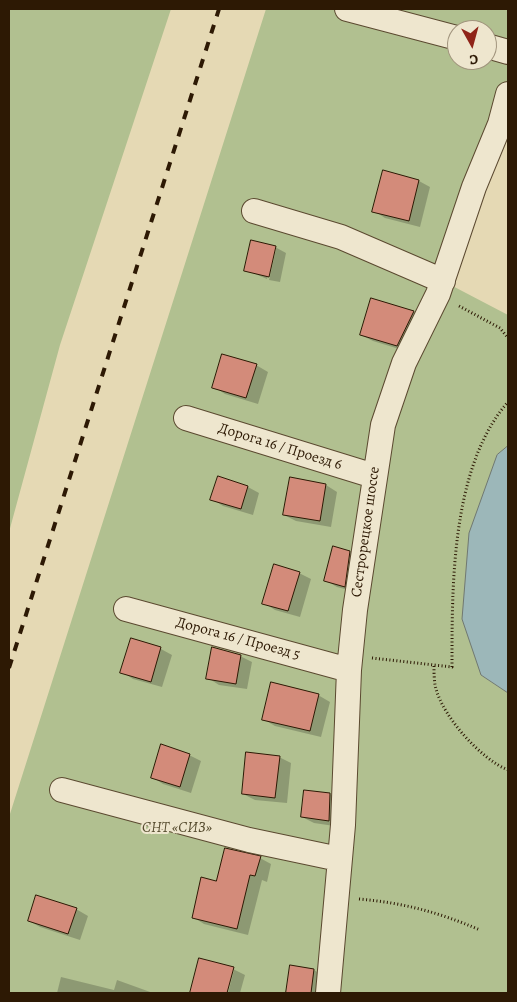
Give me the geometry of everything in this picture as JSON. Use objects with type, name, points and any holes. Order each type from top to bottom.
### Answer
[{"type":"street","points":[[347,9],[447,35]]},
{"type":"street","name":"Сестрорецкое шоссе","points":[[328,993],[343,825],[350,662],[355,610],[383,425],[404,363],[441,288],[474,187],[500,124],[508,94]]},
{"type":"street","points":[[254,211],[341,237],[441,288]]},
{"type":"street","name":"Дорога 16 / Проезд 6","points":[[186,418],[374,476]]},
{"type":"street","name":"Дорога 16 / Проезд 5","points":[[126,609],[350,662]]},
{"type":"street","points":[[62,790],[249,840],[339,859]]},
{"type":"path","points":[[441,288],[500,328],[508,338]]},
{"type":"path","points":[[350,662],[452,668],[452,609],[455,552],[463,498],[496,416],[508,402]]},
{"type":"path","points":[[434,666],[436,689],[452,722],[483,753],[500,767],[508,770]]},
{"type":"path","points":[[336,897],[398,902],[453,918],[480,930]]},
{"type":"green space","points":[[9,9],[171,9],[60,345],[9,532]]},
{"type":"green space","name":"СНТ «СИЗ»","points":[[266,9],[508,9],[508,94],[443,281],[508,315],[508,446],[497,455],[481,675],[508,693],[508,993],[9,993],[9,817]]},
{"type":"water","points":[[508,446],[508,693],[481,675],[462,619],[469,533],[497,455]]},
{"type":"building","points":[[383,170],[419,180],[409,221],[372,212]]},
{"type":"building","points":[[251,240],[276,246],[269,277],[244,271]]},
{"type":"building","points":[[371,298],[414,311],[397,346],[360,335]]},
{"type":"building","points":[[222,354],[257,364],[246,398],[212,388]]},
{"type":"building","points":[[218,476],[248,486],[241,509],[210,500]]},
{"type":"building","points":[[290,477],[326,484],[320,521],[283,515]]},
{"type":"building","points":[[333,546],[350,551],[345,587],[324,581]]},
{"type":"building","points":[[274,564],[300,572],[288,611],[262,604]]},
{"type":"building","points":[[131,638],[161,647],[151,682],[120,673]]},
{"type":"building","points":[[212,647],[241,655],[236,684],[206,679]]},
{"type":"building","points":[[271,682],[319,694],[310,731],[262,720]]},
{"type":"building","points":[[161,744],[190,754],[180,787],[151,778]]},
{"type":"building","points":[[246,752],[280,756],[275,798],[242,794]]},
{"type":"building","points":[[304,790],[330,793],[329,821],[301,817]]},
{"type":"building","points":[[225,848],[261,856],[255,876],[250,875],[237,929],[192,918],[201,877],[216,881]]},
{"type":"building","points":[[36,895],[77,908],[68,934],[28,921]]},
{"type":"building","points":[[199,958],[234,967],[227,993],[190,993]]},
{"type":"building","points":[[290,965],[314,969],[311,993],[286,993]]},
{"type":"railway","points":[[9,668],[219,9]]}]
